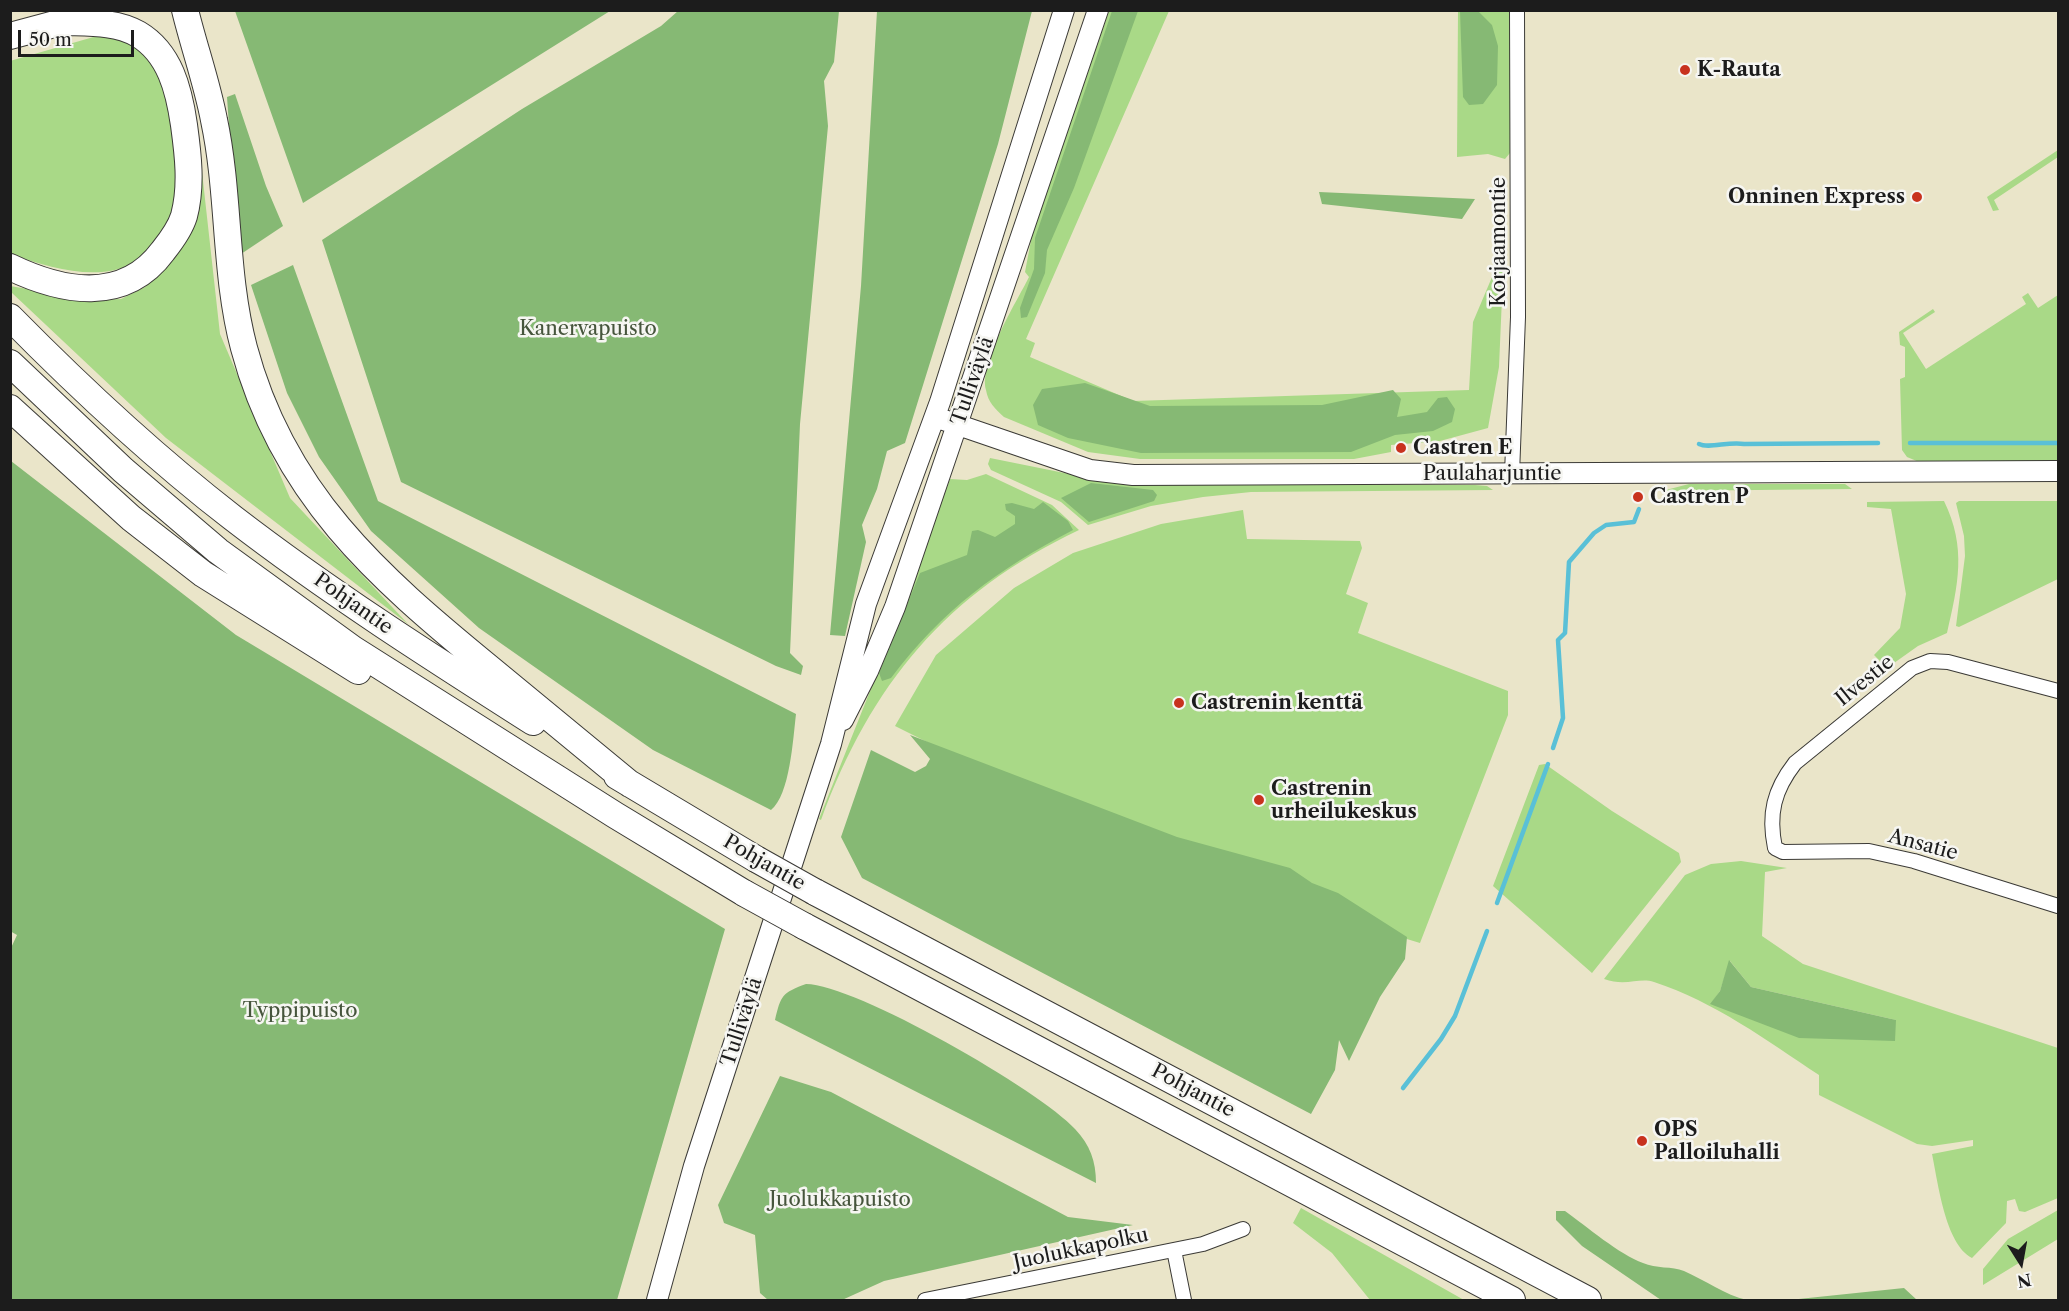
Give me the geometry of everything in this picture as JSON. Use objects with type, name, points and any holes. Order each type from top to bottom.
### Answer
[{"type":"highway","points":[[10,36],[103,10]]},
{"type":"highway","points":[[185,11],[214,119],[228,261],[238,325],[264,406],[292,463],[319,504],[368,563],[439,627],[630,784]]},
{"type":"highway","points":[[10,267],[40,282],[64,288],[118,284],[132,279],[157,260],[175,236],[183,218],[187,199],[188,162],[182,116],[169,68],[148,41],[126,28],[111,24],[62,22]]},
{"type":"highway","name":"Pohjantie","points":[[10,318],[65,373],[138,439],[233,518],[376,621],[630,784],[815,892],[1588,1300]]},
{"type":"highway","name":"Pohjantie","points":[[10,363],[123,470],[218,551],[352,649],[615,815],[744,894],[1512,1300]]},
{"type":"highway","points":[[10,408],[131,518],[203,574],[343,662],[615,815]]},
{"type":"main road","name":"Tulliväylä","points":[[657,1300],[694,1166],[831,744],[866,604],[935,417],[1064,10]]},
{"type":"main road","name":"Tulliväylä","points":[[831,744],[868,671],[895,607],[1098,10]]},
{"type":"main road","name":"Paulaharjuntie","points":[[935,417],[959,423],[1090,470],[1133,475],[2058,471]]},
{"type":"street","name":"Korjaamontie","points":[[1512,474],[1518,317],[1517,10]]},
{"type":"street","name":"Ilvestie","points":[[1775,848],[1771,831],[1774,798],[1788,771],[1912,668],[1930,661],[1948,662],[2058,691]]},
{"type":"street","name":"Ansatie","points":[[1775,848],[1783,852],[1869,851],[1914,861],[2058,906]]},
{"type":"street","name":"Juolukkapolku","points":[[925,1300],[972,1296],[1203,1244],[1243,1228]]},
{"type":"street","points":[[1174,1250],[1184,1300]]},
{"type":"green space","points":[[235,10],[610,11],[303,203]]},
{"type":"green space","name":"Kanervapuisto","points":[[678,11],[839,11],[834,62],[824,81],[828,126],[800,424],[790,653],[803,666],[801,675],[776,666],[401,482],[322,240],[522,109],[661,26]]},
{"type":"green space","points":[[877,11],[1032,11],[998,144],[905,443],[887,451],[877,489],[862,525],[866,542],[845,636],[830,635],[861,286]]},
{"type":"green space","points":[[1109,11],[1169,11],[1026,339],[1035,343],[1030,357],[1133,401],[1469,390],[1473,322],[1495,270],[1495,260],[1502,267],[1503,274],[1499,367],[1488,428],[1440,441],[1391,445],[1391,452],[1354,459],[1140,459],[1088,452],[1004,417],[995,408],[986,390],[985,378],[988,364],[1000,333],[1029,277],[1025,272],[1032,235]]},
{"type":"green space","points":[[1112,11],[1138,11],[1074,188],[1047,250],[1045,273],[1027,317],[1021,318],[1020,308],[1034,269],[1035,238]]},
{"type":"green space","points":[[1458,11],[1510,11],[1510,153],[1505,159],[1488,154],[1457,157]]},
{"type":"green space","points":[[1460,11],[1478,11],[1492,25],[1498,46],[1497,85],[1483,104],[1469,105],[1463,97]]},
{"type":"green space","points":[[97,36],[114,37],[129,42],[139,48],[153,65],[166,99],[178,161],[179,183],[169,222],[156,244],[140,259],[121,268],[100,272],[78,272],[33,262],[11,254],[10,61]]},
{"type":"green space","points":[[235,94],[266,186],[283,226],[238,256],[227,97]]},
{"type":"green space","points":[[199,145],[220,334],[290,498],[408,624],[166,438],[11,292],[10,286],[92,300],[121,299],[145,287],[163,268]]},
{"type":"green space","points":[[2058,150],[2058,157],[1994,200],[1999,210],[1993,211],[1987,197]]},
{"type":"green space","points":[[1319,192],[1475,199],[1462,219],[1322,204]]},
{"type":"green space","points":[[293,265],[378,501],[796,714],[786,780],[777,803],[771,810],[653,750],[479,628],[371,531],[319,457],[287,393],[251,285]]},
{"type":"green space","points":[[2028,293],[2038,308],[2058,295],[2058,461],[1919,462],[1907,457],[1902,450],[1900,379],[1905,377],[1905,347],[1900,345],[1899,332],[1933,309],[1935,312],[1903,333],[1926,369],[2026,304],[2022,297]]},
{"type":"green space","points":[[1085,383],[1150,406],[1322,405],[1393,390],[1401,399],[1397,417],[1427,412],[1438,398],[1447,397],[1455,409],[1452,422],[1433,431],[1395,435],[1351,452],[1141,453],[1068,438],[1038,425],[1033,405],[1042,389]]},
{"type":"green space","points":[[990,458],[1119,484],[1475,485],[1487,486],[1493,490],[1251,492],[1151,506],[1088,525],[1061,502],[991,470],[988,464]]},
{"type":"green space","name":"Typpipuisto","points":[[11,461],[236,635],[725,929],[617,1300],[11,1300],[10,950],[17,935],[10,931]]},
{"type":"green space","points":[[986,474],[1052,505],[1079,530],[1032,555],[990,583],[952,614],[919,648],[890,685],[864,726],[841,771],[821,820],[819,819],[886,651],[950,479],[967,480]]},
{"type":"green space","points":[[1091,483],[1153,490],[1157,495],[1154,501],[1089,522],[1061,498]]},
{"type":"green space","points":[[1689,484],[1845,484],[1852,489],[1662,491]]},
{"type":"green space","points":[[1944,501],[1956,535],[1958,551],[1957,583],[1947,633],[1918,646],[1887,668],[1874,655],[1900,628],[1906,594],[1891,509],[1867,507],[1867,502]]},
{"type":"green space","points":[[1959,501],[2058,501],[2058,579],[1959,627],[1956,626],[1965,556],[1964,536],[1956,503]]},
{"type":"green space","points":[[1043,502],[1068,521],[1073,530],[1020,560],[973,593],[931,631],[891,678],[882,681],[879,673],[920,573],[967,555],[972,531],[978,530],[995,537],[1015,524],[1015,516],[1006,510],[1005,504],[1012,503],[1034,509]]},
{"type":"green space","name":"Castrenin urheilukeskus","points":[[1243,510],[1247,539],[1360,541],[1362,548],[1346,594],[1368,603],[1358,633],[1508,691],[1508,715],[1420,943],[1189,873],[895,726],[936,655],[1014,588],[1073,553],[1161,524]]},
{"type":"green space","points":[[910,735],[1177,837],[1290,868],[1312,883],[1338,893],[1407,937],[1405,959],[1380,997],[1349,1061],[1339,1040],[1335,1070],[1311,1114],[862,878],[841,837],[871,750],[915,772],[926,766],[930,759]]},
{"type":"green space","points":[[1545,764],[1612,811],[1679,853],[1681,862],[1592,973],[1493,886],[1539,765]]},
{"type":"green space","points":[[1741,861],[1787,868],[1765,872],[1762,936],[1803,964],[2058,1048],[2058,1198],[2025,1212],[2019,1211],[2015,1199],[2007,1201],[2006,1223],[1972,1258],[1955,1240],[1949,1226],[1940,1196],[1932,1154],[1973,1146],[1973,1140],[1932,1146],[1917,1144],[1819,1095],[1819,1075],[1760,1035],[1719,1011],[1654,982],[1619,982],[1604,979],[1685,875],[1711,864]],"holes":[[[1730,961],[1751,987],[1896,1020],[1711,1004],[1720,991]]]},
{"type":"green space","points":[[1729,960],[1751,987],[1896,1020],[1895,1041],[1799,1038],[1710,1004],[1720,991]]},
{"type":"green space","points":[[806,984],[830,989],[864,1001],[904,1020],[988,1066],[1026,1090],[1056,1112],[1080,1135],[1091,1154],[1096,1183],[775,1020],[784,996]]},
{"type":"green space","name":"Juolukkapuisto","points":[[780,1076],[831,1092],[1068,1217],[1133,1225],[884,1281],[842,1300],[768,1300],[760,1293],[755,1235],[724,1223],[718,1205]]},
{"type":"green space","points":[[1301,1208],[1464,1300],[1370,1300],[1332,1253],[1293,1223]]},
{"type":"green space","points":[[2058,1210],[2058,1239],[1983,1285],[1983,1269],[2008,1239]]},
{"type":"green space","points":[[1556,1211],[1565,1211],[1634,1259],[1648,1265],[1684,1271],[1723,1291],[1747,1300],[1661,1300],[1582,1246],[1556,1220]]},
{"type":"green space","points":[[1904,1288],[1917,1300],[1789,1300]]},
{"type":"waterway","points":[[1699,444],[1708,446],[1732,443],[1878,443]]},
{"type":"waterway","points":[[1910,443],[2058,443]]},
{"type":"waterway","points":[[1553,748],[1563,718],[1558,640],[1565,633],[1569,562],[1594,533],[1606,525],[1634,522],[1639,509]]},
{"type":"waterway","points":[[1497,903],[1548,764]]},
{"type":"waterway","points":[[1403,1088],[1441,1039],[1455,1016],[1487,931]]},
{"type":"place","name":"K-Rauta","points":[[1685,70]]},
{"type":"place","name":"Onninen Express","points":[[1917,197]]},
{"type":"place","name":"Castren E","points":[[1401,448]]},
{"type":"place","name":"Castren P","points":[[1638,497]]},
{"type":"place","name":"Castrenin kenttä","points":[[1179,703]]},
{"type":"place","name":"Castrenin urheilukeskus","points":[[1259,800]]},
{"type":"place","name":"OPS Palloiluhalli","points":[[1642,1141]]}]
